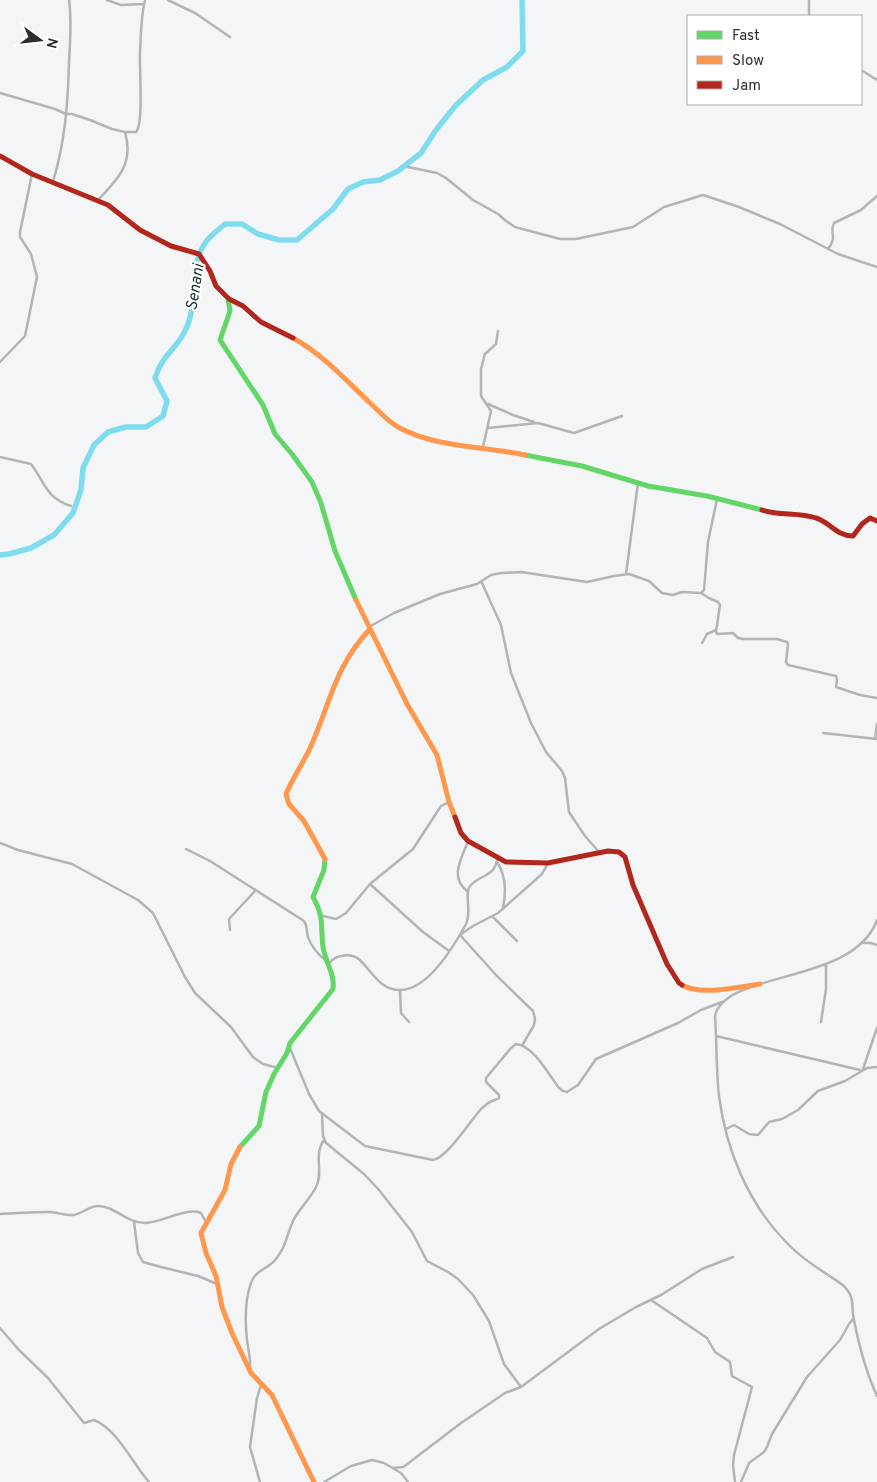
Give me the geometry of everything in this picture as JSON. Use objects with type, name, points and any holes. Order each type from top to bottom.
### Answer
[{"type":"street","points":[[53,182],[64,134],[66,114],[70,40],[69,0]]},
{"type":"street","points":[[107,0],[121,5],[144,4]]},
{"type":"street","points":[[0,93],[66,114],[72,114],[108,128],[125,132],[136,132],[139,128],[140,51],[145,0]]},
{"type":"street","points":[[168,0],[196,13],[230,38]]},
{"type":"street","points":[[809,0],[809,15]]},
{"type":"street","points":[[862,71],[877,80]]},
{"type":"street","points":[[98,200],[122,173],[127,152],[125,132]]},
{"type":"street","points":[[0,156],[32,174],[108,205],[140,230],[171,246],[199,254],[210,271],[216,286],[228,298],[243,306],[261,322],[293,338],[321,357],[396,426],[417,436],[441,442],[483,447],[582,466],[638,483],[696,493],[781,515],[818,518],[844,536],[853,536],[866,519],[870,518],[877,521]]},
{"type":"street","points":[[408,167],[437,173],[446,178],[473,200],[498,214],[515,227],[560,239],[571,240],[633,227],[664,207],[681,200],[703,195],[780,224],[845,257],[877,267]]},
{"type":"street","points":[[0,362],[24,336],[37,277],[31,254],[20,237],[32,174]]},
{"type":"street","points":[[828,249],[834,241],[832,225],[834,222],[861,210],[877,196]]},
{"type":"street","points":[[228,298],[230,311],[220,340],[263,405],[275,434],[312,482],[321,503],[345,577],[407,704],[437,755],[449,802],[461,833],[468,841],[497,860],[517,863],[548,863],[600,853],[619,852],[625,857],[633,885],[648,923],[668,964],[680,983],[685,987],[695,990],[721,990],[760,984],[826,965],[842,958],[862,944],[877,920]]},
{"type":"street","points":[[483,447],[491,411],[480,392],[481,369],[485,352],[496,344],[498,331]]},
{"type":"street","points":[[486,403],[492,404],[513,415],[574,433],[622,416]]},
{"type":"street","points":[[488,428],[538,423]]},
{"type":"street","points":[[0,457],[31,464],[52,497],[61,503],[71,506]]},
{"type":"street","points":[[626,574],[638,483]]},
{"type":"street","points":[[701,593],[704,590],[708,542],[717,499]]},
{"type":"street","points":[[314,1482],[272,1395],[250,1371],[222,1307],[218,1285],[201,1235],[206,1222],[225,1190],[231,1164],[237,1150],[259,1126],[266,1092],[284,1060],[294,1037],[333,989],[334,982],[323,948],[321,916],[313,894],[324,870],[325,859],[304,821],[289,804],[286,794],[311,747],[336,676],[350,650],[369,628],[394,614],[440,594],[482,582],[491,576],[509,572],[521,572],[587,582],[626,574],[649,582],[662,593],[672,595],[682,592],[701,593],[720,605],[717,634],[733,633],[740,638],[766,638],[787,642],[789,649],[786,662],[788,665],[836,676],[836,686],[860,696],[877,698]]},
{"type":"street","points":[[482,582],[501,624],[511,673],[531,722],[546,752],[562,771],[565,778],[569,812],[585,836],[600,853]]},
{"type":"street","points":[[702,642],[707,634],[716,630]]},
{"type":"street","points":[[823,733],[876,739],[877,724]]},
{"type":"street","points":[[321,916],[336,919],[340,917],[370,884],[413,849],[441,806],[449,802]]},
{"type":"street","points":[[467,891],[459,882],[458,873],[459,864],[468,841]]},
{"type":"street","points":[[0,843],[18,850],[72,864],[138,900],[153,913],[195,993],[232,1027],[253,1057],[263,1064],[278,1068]]},
{"type":"street","points":[[186,849],[210,860],[255,891],[304,921],[307,925],[308,938],[327,963]]},
{"type":"street","points":[[327,963],[339,956],[356,957],[377,980],[392,989],[400,990],[413,987],[426,980],[437,968],[460,935],[469,918],[467,891],[470,886],[492,871],[497,860]]},
{"type":"street","points":[[497,860],[504,884],[503,909]]},
{"type":"street","points":[[460,935],[493,917],[503,909],[542,874],[548,863]]},
{"type":"street","points":[[370,884],[423,932],[449,950]]},
{"type":"street","points":[[230,930],[228,923],[232,914],[255,891]]},
{"type":"street","points":[[493,917],[517,941]]},
{"type":"street","points":[[460,935],[496,975],[533,1010],[534,1025],[522,1045]]},
{"type":"street","points":[[862,944],[867,942],[877,945]]},
{"type":"street","points":[[821,1022],[827,980],[826,965]]},
{"type":"street","points":[[290,1048],[314,1105],[364,1146],[426,1160],[437,1160],[480,1109],[499,1098],[499,1095],[489,1085],[486,1078],[510,1048],[516,1044],[522,1045],[537,1058],[559,1088],[567,1092],[578,1085],[596,1059],[760,984]]},
{"type":"street","points":[[400,990],[401,1013],[409,1022]]},
{"type":"street","points":[[723,1001],[715,1016],[719,1096],[726,1129],[742,1180],[757,1206],[787,1244],[810,1263],[846,1287],[852,1298],[853,1319],[868,1376],[877,1396]]},
{"type":"street","points":[[862,1070],[877,1028]]},
{"type":"street","points":[[716,1036],[862,1070]]},
{"type":"street","points":[[726,1129],[734,1125],[750,1134],[758,1135],[769,1122],[785,1117],[803,1107],[818,1091],[845,1080],[862,1070],[877,1067]]},
{"type":"street","points":[[250,1371],[251,1361],[246,1325],[248,1292],[251,1280],[261,1270],[273,1263],[282,1252],[295,1217],[319,1179],[318,1154],[324,1140],[322,1113]]},
{"type":"street","points":[[324,1140],[330,1148],[364,1174],[379,1190],[412,1232],[429,1263],[448,1272],[473,1295],[490,1321],[504,1364],[521,1387]]},
{"type":"street","points":[[0,1214],[51,1212],[73,1215],[97,1206],[108,1208],[139,1222],[153,1222],[197,1211],[202,1213],[206,1222]]},
{"type":"street","points":[[134,1221],[138,1253],[143,1262],[198,1276],[218,1285]]},
{"type":"street","points":[[392,1468],[403,1467],[461,1423],[505,1393],[521,1387],[599,1329],[651,1300],[702,1268],[732,1257]]},
{"type":"street","points":[[651,1300],[707,1338],[715,1352],[730,1362],[732,1376],[752,1387],[734,1456],[735,1482]]},
{"type":"street","points":[[741,1482],[749,1463],[764,1452],[772,1434],[807,1378],[840,1340],[853,1319]]},
{"type":"street","points":[[0,1328],[19,1350],[48,1378],[84,1424],[94,1420],[108,1430],[122,1445],[149,1482]]},
{"type":"street","points":[[260,1482],[250,1447],[257,1398],[261,1385]]},
{"type":"street","points":[[324,1482],[351,1466],[372,1460],[378,1460],[402,1473],[408,1482]]},
{"type":"waterway","name":"Senani","points":[[0,555],[31,548],[54,535],[73,513],[81,490],[83,468],[94,445],[108,432],[126,427],[146,427],[163,416],[167,401],[155,378],[161,364],[180,339],[189,322],[192,310],[196,264],[209,238],[225,224],[242,224],[258,234],[279,240],[297,240],[333,209],[348,189],[363,182],[380,180],[398,171],[421,153],[456,105],[483,80],[507,67],[523,51],[522,0]]},
{"type":"traffic: fast","points":[[228,298],[230,311],[220,340],[263,405],[275,434],[312,482],[321,503],[335,551],[356,600]]},
{"type":"traffic: fast","points":[[525,455],[582,466],[648,486],[707,496],[762,510]]},
{"type":"traffic: fast","points":[[240,1147],[259,1126],[266,1092],[287,1053],[290,1043],[333,989],[333,978],[323,947],[321,916],[313,897],[324,870],[325,859]]},
{"type":"traffic: slow","points":[[293,338],[323,359],[386,419],[398,427],[413,434],[444,443],[525,455]]},
{"type":"traffic: slow","points":[[356,600],[407,704],[437,755],[449,802],[455,817]]},
{"type":"traffic: slow","points":[[325,859],[304,821],[289,804],[286,794],[311,746],[341,670],[358,643],[370,629]]},
{"type":"traffic: slow","points":[[682,985],[699,990],[709,990],[731,989],[760,984]]},
{"type":"traffic: slow","points":[[240,1147],[231,1164],[225,1190],[201,1233],[206,1253],[216,1276],[222,1307],[232,1333],[251,1373],[272,1395],[314,1482]]},
{"type":"traffic: jam","points":[[0,156],[32,174],[108,205],[140,230],[171,246],[199,254],[210,271],[216,286],[229,299],[243,306],[261,322],[293,338]]},
{"type":"traffic: jam","points":[[762,510],[816,518],[842,534],[853,536],[862,524],[870,518],[877,521]]},
{"type":"traffic: jam","points":[[455,817],[461,833],[468,841],[506,862],[548,863],[608,851],[619,852],[625,857],[633,885],[667,964],[682,985]]}]
